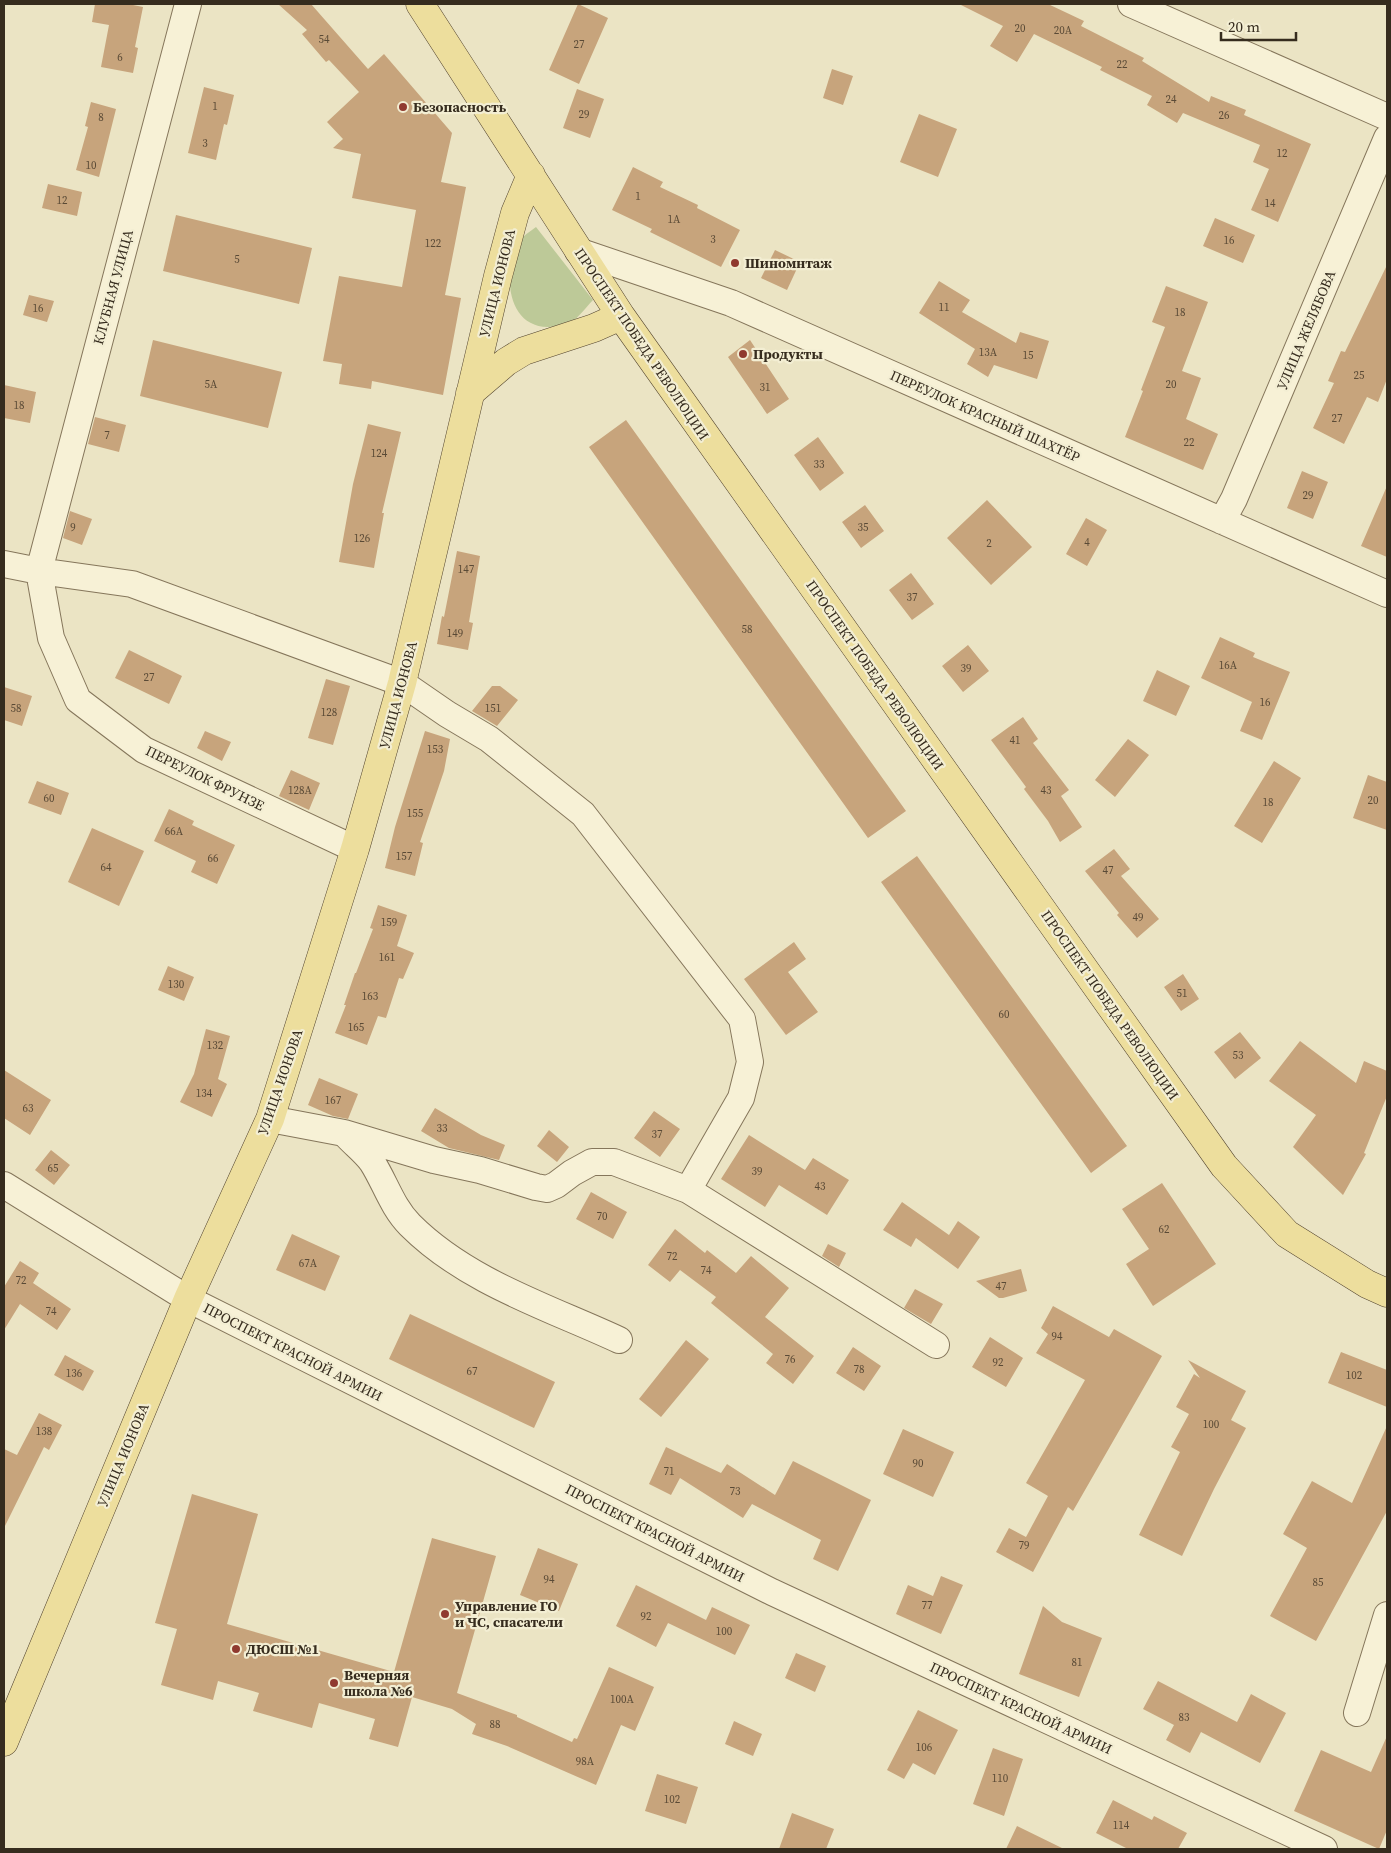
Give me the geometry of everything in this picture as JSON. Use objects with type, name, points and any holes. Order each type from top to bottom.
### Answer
[{"type":"main road","name":"ПРОСПЕКТ ПОБЕДА РЕВОЛЮЦИИ","points":[[420,4],[621,316],[1224,1166],[1287,1234],[1367,1284],[1387,1293]]},
{"type":"main road","name":"УЛИЦА ИОНОВА","points":[[4,1742],[188,1299],[270,1119],[355,850],[402,683],[498,276],[515,213],[531,175]]},
{"type":"main road","points":[[470,393],[506,362],[524,351],[594,328],[621,316]]},
{"type":"street","name":"КЛУБНАЯ УЛИЦА","points":[[39,571],[188,4]]},
{"type":"street","points":[[1132,4],[1387,117]]},
{"type":"street","name":"УЛИЦА ЖЕЛЯБОВА","points":[[1222,520],[1234,500],[1387,138]]},
{"type":"street","name":"ПЕРЕУЛОК КРАСНЫЙ ШАХТЁР","points":[[578,251],[731,303],[1387,594]]},
{"type":"street","points":[[4,564],[39,571],[132,584],[402,683],[447,714],[489,739],[583,814],[742,1018],[750,1062],[741,1098],[688,1190]]},
{"type":"street","name":"ПЕРЕУЛОК ФРУНЗЕ","points":[[39,571],[52,638],[78,700],[144,750],[355,850]]},
{"type":"street","points":[[270,1119],[344,1133],[434,1160],[480,1170],[547,1189],[592,1162],[614,1162],[688,1190],[936,1345]]},
{"type":"street","points":[[344,1133],[372,1162],[385,1188],[408,1224],[438,1248],[476,1274],[515,1295],[619,1340]]},
{"type":"street","name":"ПРОСПЕКТ КРАСНОЙ АРМИИ","points":[[4,1185],[188,1299],[772,1592],[1324,1849]]},
{"type":"street","points":[[1357,1712],[1387,1615]]},
{"type":"green space","points":[[536,227],[593,300],[576,318],[562,327],[535,325],[524,318],[516,308],[512,295],[510,267],[514,254],[520,240]]},
{"type":"building","points":[[95,4],[128,4],[143,7],[135,47],[138,48],[133,73],[101,67],[109,25],[92,22]]},
{"type":"building","points":[[278,4],[311,4],[368,69],[384,54],[452,133],[441,182],[466,187],[445,295],[461,298],[443,395],[372,381],[371,389],[339,384],[342,364],[323,361],[339,276],[402,287],[416,210],[352,198],[361,154],[333,148],[343,139],[327,122],[359,92],[329,60],[326,62],[302,34],[307,30]]},
{"type":"building","points":[[578,4],[608,18],[579,84],[549,70]]},
{"type":"building","points":[[959,4],[1048,4],[1084,21],[1081,26],[1144,58],[1142,61],[1209,102],[1211,96],[1246,110],[1244,115],[1311,144],[1278,222],[1251,210],[1269,169],[1253,162],[1260,145],[1183,113],[1177,123],[1147,105],[1152,96],[1100,70],[1102,67],[1034,34],[1017,62],[990,46],[1003,26]]},
{"type":"building","points":[[832,69],[853,76],[843,105],[823,98]]},
{"type":"building","points":[[204,87],[234,95],[227,125],[224,124],[216,160],[188,153]]},
{"type":"building","points":[[577,89],[604,99],[590,138],[563,128]]},
{"type":"building","points":[[91,102],[116,109],[99,177],[76,170],[88,127],[85,126]]},
{"type":"building","points":[[919,114],[957,129],[938,177],[900,162]]},
{"type":"building","points":[[633,167],[663,182],[660,187],[698,205],[697,208],[740,230],[721,267],[650,232],[652,229],[612,210]]},
{"type":"building","points":[[48,184],[82,192],[77,216],[42,208]]},
{"type":"building","points":[[176,215],[312,248],[299,304],[163,271]]},
{"type":"building","points":[[1215,218],[1255,235],[1243,263],[1203,246]]},
{"type":"building","points":[[775,250],[800,262],[787,290],[761,278]]},
{"type":"building","points":[[1387,265],[1387,379],[1378,402],[1367,397],[1344,444],[1313,428],[1334,383],[1328,381],[1341,351],[1345,352]]},
{"type":"building","points":[[939,281],[970,300],[962,312],[1016,343],[1020,332],[1049,341],[1037,379],[994,365],[988,377],[967,364],[975,349],[919,313]]},
{"type":"building","points":[[1166,286],[1208,302],[1182,371],[1201,378],[1186,419],[1218,434],[1203,470],[1125,437],[1165,327],[1152,322]]},
{"type":"building","points":[[29,295],[54,301],[47,322],[23,315]]},
{"type":"building","points":[[153,340],[282,372],[268,428],[140,396]]},
{"type":"building","points":[[750,340],[789,399],[767,414],[728,357]]},
{"type":"building","points":[[4,385],[36,392],[30,423],[4,418]]},
{"type":"building","points":[[95,417],[126,425],[119,452],[88,444]]},
{"type":"building","points":[[626,420],[906,811],[868,838],[589,447]]},
{"type":"building","points":[[368,424],[401,432],[382,513],[384,513],[374,568],[339,562],[353,484]]},
{"type":"building","points":[[818,437],[844,473],[820,491],[794,455]]},
{"type":"building","points":[[1302,471],[1328,482],[1313,519],[1287,508]]},
{"type":"building","points":[[1387,486],[1387,557],[1361,546]]},
{"type":"building","points":[[987,500],[1032,547],[991,585],[947,538]]},
{"type":"building","points":[[865,505],[884,531],[861,548],[842,522]]},
{"type":"building","points":[[70,511],[92,519],[82,545],[63,538]]},
{"type":"building","points":[[1086,518],[1107,530],[1087,566],[1066,554]]},
{"type":"building","points":[[457,551],[480,556],[469,622],[473,623],[468,650],[437,644]]},
{"type":"building","points":[[911,573],[934,604],[912,620],[889,590]]},
{"type":"building","points":[[1220,637],[1255,653],[1253,657],[1290,672],[1262,740],[1240,731],[1252,702],[1201,678]]},
{"type":"building","points":[[968,645],[989,671],[963,692],[942,666]]},
{"type":"building","points":[[129,650],[182,676],[169,704],[115,678]]},
{"type":"building","points":[[1157,670],[1190,686],[1176,716],[1143,701]]},
{"type":"building","points":[[326,679],[350,686],[333,745],[308,738]]},
{"type":"building","points":[[492,686],[500,686],[518,700],[497,726],[472,711]]},
{"type":"building","points":[[4,687],[32,696],[22,726],[4,720]]},
{"type":"building","points":[[1023,717],[1038,739],[1033,743],[1069,790],[1061,796],[1082,827],[1060,842],[1048,821],[1024,789],[1026,787],[991,740]]},
{"type":"building","points":[[205,731],[231,742],[222,761],[197,748]]},
{"type":"building","points":[[425,731],[450,739],[444,771],[420,842],[423,843],[415,876],[385,868],[395,827]]},
{"type":"building","points":[[1128,739],[1149,755],[1115,797],[1095,780]]},
{"type":"building","points":[[1274,761],[1301,778],[1262,843],[1234,826]]},
{"type":"building","points":[[291,770],[320,783],[309,810],[279,796]]},
{"type":"building","points":[[1368,775],[1387,782],[1387,830],[1353,818]]},
{"type":"building","points":[[37,781],[69,793],[61,815],[28,803]]},
{"type":"building","points":[[169,809],[194,821],[192,825],[235,845],[217,884],[191,872],[196,861],[154,841]]},
{"type":"building","points":[[92,828],[144,851],[119,906],[68,882]]},
{"type":"building","points":[[1114,849],[1130,869],[1121,876],[1159,919],[1137,938],[1117,915],[1119,913],[1085,871]]},
{"type":"building","points":[[917,856],[1127,1146],[1091,1173],[881,882]]},
{"type":"building","points":[[378,905],[407,915],[397,946],[414,953],[403,979],[399,978],[386,1018],[378,1016],[367,1045],[335,1033],[346,1005],[344,1005],[355,973],[373,929],[370,928]]},
{"type":"building","points":[[794,942],[806,959],[788,972],[818,1012],[786,1035],[744,979]]},
{"type":"building","points":[[168,966],[194,977],[184,1001],[158,990]]},
{"type":"building","points":[[1183,974],[1199,999],[1181,1011],[1164,987]]},
{"type":"building","points":[[206,1029],[230,1036],[218,1079],[227,1084],[212,1117],[180,1102],[194,1074]]},
{"type":"building","points":[[1240,1032],[1261,1058],[1235,1079],[1214,1052]]},
{"type":"building","points":[[1300,1041],[1356,1083],[1364,1061],[1387,1071],[1387,1096],[1364,1153],[1366,1154],[1343,1195],[1293,1147],[1316,1115],[1269,1081]]},
{"type":"building","points":[[4,1070],[51,1100],[30,1135],[4,1118]]},
{"type":"building","points":[[319,1078],[358,1094],[348,1119],[333,1116],[308,1105]]},
{"type":"building","points":[[435,1108],[481,1135],[505,1145],[499,1160],[449,1148],[421,1131]]},
{"type":"building","points":[[654,1111],[680,1129],[660,1157],[634,1138]]},
{"type":"building","points":[[549,1130],[569,1147],[557,1162],[537,1146]]},
{"type":"building","points":[[749,1135],[805,1170],[813,1158],[849,1180],[827,1215],[779,1185],[765,1207],[721,1179]]},
{"type":"building","points":[[51,1150],[70,1165],[54,1185],[35,1170]]},
{"type":"building","points":[[1162,1183],[1216,1264],[1153,1306],[1126,1264],[1149,1249],[1122,1209]]},
{"type":"building","points":[[591,1192],[627,1212],[613,1239],[576,1219]]},
{"type":"building","points":[[902,1202],[949,1235],[958,1221],[980,1237],[958,1269],[916,1238],[911,1247],[883,1230]]},
{"type":"building","points":[[675,1229],[705,1253],[707,1250],[736,1273],[751,1256],[789,1288],[765,1317],[814,1356],[793,1384],[766,1363],[773,1354],[711,1303],[716,1297],[680,1270],[670,1282],[648,1265]]},
{"type":"building","points":[[292,1234],[340,1256],[325,1291],[276,1270]]},
{"type":"building","points":[[828,1244],[846,1253],[839,1267],[822,1256]]},
{"type":"building","points":[[20,1261],[39,1273],[33,1283],[71,1309],[57,1330],[20,1304],[4,1330],[4,1287]]},
{"type":"building","points":[[1021,1269],[1027,1291],[1003,1298],[999,1298],[976,1281]]},
{"type":"building","points":[[915,1289],[943,1304],[931,1324],[904,1308]]},
{"type":"building","points":[[1053,1306],[1109,1337],[1114,1329],[1162,1356],[1073,1511],[1068,1507],[1033,1572],[996,1552],[1009,1528],[1026,1537],[1048,1496],[1026,1483],[1085,1380],[1036,1353],[1048,1334],[1041,1328]]},
{"type":"building","points":[[410,1314],[555,1382],[534,1428],[389,1359]]},
{"type":"building","points":[[990,1337],[1023,1358],[1006,1387],[972,1367]]},
{"type":"building","points":[[686,1340],[709,1359],[661,1417],[639,1399]]},
{"type":"building","points":[[853,1347],[881,1366],[864,1391],[836,1373]]},
{"type":"building","points":[[1341,1352],[1387,1370],[1387,1407],[1328,1383]]},
{"type":"building","points":[[65,1355],[94,1371],[83,1391],[54,1375]]},
{"type":"building","points":[[1188,1360],[1246,1391],[1231,1420],[1246,1428],[1182,1556],[1139,1535],[1180,1452],[1171,1447],[1189,1414],[1176,1407],[1194,1374],[1200,1378]]},
{"type":"building","points":[[39,1413],[62,1425],[49,1450],[44,1447],[4,1528],[4,1449],[17,1455]]},
{"type":"building","points":[[1387,1426],[1387,1511],[1316,1641],[1270,1616],[1307,1548],[1283,1534],[1312,1481],[1352,1503]]},
{"type":"building","points":[[903,1429],[954,1452],[933,1497],[883,1474]]},
{"type":"building","points":[[666,1447],[721,1473],[727,1464],[775,1495],[793,1461],[871,1500],[838,1571],[813,1559],[821,1540],[752,1504],[743,1518],[680,1478],[671,1495],[649,1484]]},
{"type":"building","points":[[192,1494],[258,1514],[227,1624],[394,1672],[432,1538],[496,1556],[457,1693],[517,1715],[517,1717],[572,1742],[574,1738],[577,1739],[609,1667],[654,1687],[635,1731],[621,1725],[596,1785],[507,1746],[472,1734],[476,1724],[452,1709],[412,1697],[398,1747],[369,1739],[375,1719],[319,1703],[312,1728],[253,1711],[259,1693],[218,1681],[213,1700],[161,1685],[177,1629],[155,1623]]},
{"type":"building","points":[[538,1548],[578,1564],[559,1611],[520,1595]]},
{"type":"building","points":[[941,1576],[963,1585],[941,1634],[896,1614],[908,1585],[933,1596]]},
{"type":"building","points":[[636,1585],[706,1620],[712,1607],[750,1625],[735,1655],[668,1623],[656,1647],[616,1626]]},
{"type":"building","points":[[1043,1606],[1062,1622],[1102,1638],[1079,1697],[1019,1674]]},
{"type":"building","points":[[796,1653],[826,1666],[815,1692],[785,1678]]},
{"type":"building","points":[[1158,1681],[1237,1722],[1251,1694],[1286,1713],[1260,1763],[1201,1732],[1190,1753],[1166,1740],[1174,1725],[1143,1709]]},
{"type":"building","points":[[918,1710],[958,1730],[935,1775],[913,1763],[904,1779],[887,1770]]},
{"type":"building","points":[[734,1721],[762,1734],[753,1756],[725,1744]]},
{"type":"building","points":[[1387,1736],[1387,1830],[1379,1849],[1294,1811],[1321,1750],[1371,1772]]},
{"type":"building","points":[[993,1748],[1023,1759],[1004,1816],[973,1804]]},
{"type":"building","points":[[657,1774],[698,1787],[686,1824],[645,1811]]},
{"type":"building","points":[[1113,1800],[1152,1820],[1154,1816],[1187,1833],[1178,1849],[1128,1849],[1096,1833]]},
{"type":"building","points":[[792,1813],[834,1829],[826,1849],[779,1849]]},
{"type":"building","points":[[1017,1826],[1064,1849],[1006,1849]]},
{"type":"place","name":"Безопасность","points":[[403,107]]},
{"type":"place","name":"Шиномнтаж","points":[[735,263]]},
{"type":"place","name":"Продукты","points":[[743,354]]},
{"type":"place","name":"Управление ГО и ЧС, спасатели","points":[[445,1614]]},
{"type":"place","name":"ДЮСШ №1","points":[[236,1649]]},
{"type":"place","name":"Вечерняя школа №6","points":[[334,1683]]}]
